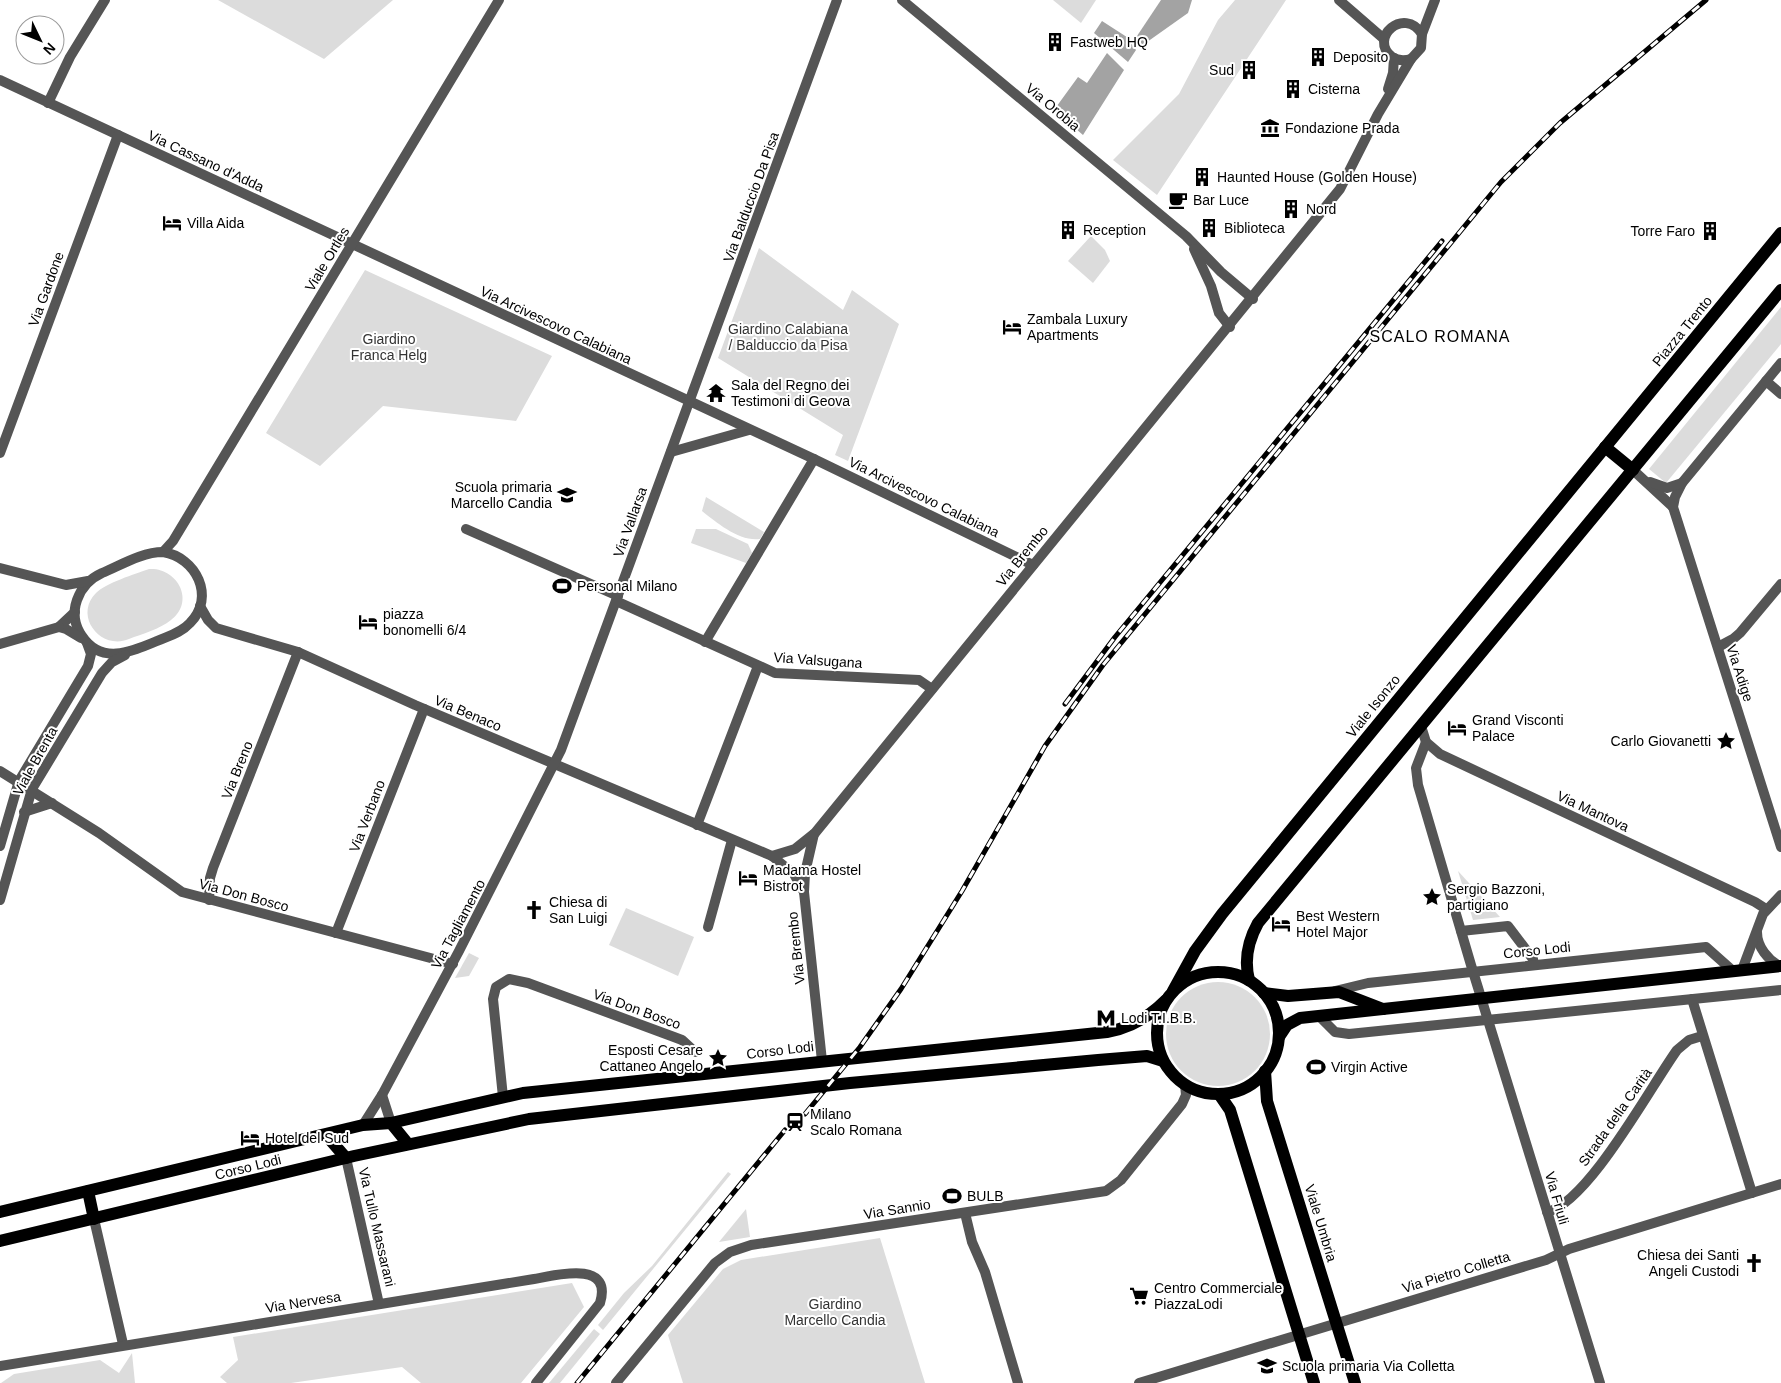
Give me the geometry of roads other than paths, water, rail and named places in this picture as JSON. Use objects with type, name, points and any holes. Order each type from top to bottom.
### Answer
[{"type":"main road","name":"Piazza Trento","points":[[1605,447],[1781,233]]},
{"type":"main road","points":[[1249,980],[1248,953],[1252,934],[1258,924],[1781,290]]},
{"type":"main road","points":[[1605,447],[1633,470]]},
{"type":"main road","name":"Viale Isonzo","points":[[1170,995],[1195,951],[1222,914],[1605,447]]},
{"type":"main road","name":"Corso Lodi","points":[[1279,1036],[1287,1025],[1293,1021],[1320,1016],[1781,967]]},
{"type":"main road","points":[[1210,972],[1232,973],[1249,980],[1264,993],[1276,1013],[1279,1036],[1275,1055],[1265,1071],[1254,1082],[1236,1091],[1219,1094],[1198,1091],[1185,1084],[1173,1074],[1163,1061],[1158,1046],[1157,1028],[1170,995],[1193,976],[1210,972]]},
{"type":"main road","name":"Corso Lodi","points":[[1264,993],[1288,996],[1335,991],[1385,1009]]},
{"type":"main road","name":"Corso Lodi","points":[[0,1212],[363,1126],[390,1123],[503,1097],[580,1086],[1121,1029],[1150,1014],[1170,995]]},
{"type":"main road","name":"Corso Lodi","points":[[0,1241],[346,1158],[528,1119],[850,1083],[1147,1056],[1163,1061]]},
{"type":"main road","name":"Viale Umbria","points":[[1265,1071],[1267,1101],[1355,1383]]},
{"type":"main road","points":[[1219,1094],[1230,1110],[1314,1383]]},
{"type":"main road","points":[[390,1123],[408,1144]]},
{"type":"main road","name":"Via Tullo Massarani","points":[[326,1135],[346,1158]]},
{"type":"main road","points":[[88,1191],[94,1219]]},
{"type":"street","points":[[48,103],[70,58],[105,0]]},
{"type":"street","name":"Viale Ortles","points":[[163,552],[178,533],[499,0]]},
{"type":"street","name":"Via Balduccio Da Pisa","points":[[690,402],[837,0]]},
{"type":"street","name":"Via Orobia","points":[[902,0],[1186,236],[1230,280],[1253,299]]},
{"type":"street","points":[[1338,0],[1384,39],[1386,50],[1394,58],[1401,60],[1410,58]]},
{"type":"street","points":[[1412,24],[1433,0]]},
{"type":"street","points":[[1378,114],[1410,58],[1422,46],[1422,34],[1433,0]]},
{"type":"street","points":[[1361,19],[1390,29]]},
{"type":"street","points":[[1384,39],[1390,29],[1400,23],[1412,24],[1422,34]]},
{"type":"street","points":[[1378,114],[1392,78],[1394,58]]},
{"type":"street","name":"Via Cassano d'Adda","points":[[0,80],[352,245]]},
{"type":"street","name":"Via Brembo","points":[[772,856],[795,849],[814,833],[1253,299],[1340,189],[1378,114]]},
{"type":"street","name":"Via Gardone","points":[[0,453],[118,135]]},
{"type":"street","points":[[1186,236],[1211,286],[1219,313],[1230,327]]},
{"type":"street","name":"Via Arcivescovo Calabiana","points":[[352,245],[814,459],[1033,565]]},
{"type":"street","points":[[1211,286],[1217,280],[1230,280]]},
{"type":"street","points":[[1673,507],[1682,483],[1781,363]]},
{"type":"street","points":[[1766,381],[1781,394]]},
{"type":"street","name":"Via Vallarsa","points":[[555,764],[690,402]]},
{"type":"street","points":[[671,452],[749,430]]},
{"type":"street","points":[[705,642],[814,459]]},
{"type":"street","points":[[1633,470],[1673,507]]},
{"type":"street","points":[[1647,481],[1667,488],[1682,483]]},
{"type":"street","name":"Via Adige","points":[[1673,507],[1781,847]]},
{"type":"street","name":"Via Valsugana","points":[[466,529],[617,598],[758,666],[782,674],[919,680],[932,689]]},
{"type":"street","points":[[178,533],[177,546],[182,558]]},
{"type":"street","points":[[0,568],[66,585],[83,583],[143,556],[163,552],[182,558],[191,566],[199,578],[202,590],[200,606],[194,618],[182,630],[128,653],[106,654],[66,628],[59,627],[0,644]]},
{"type":"street","points":[[86,642],[78,631],[75,612],[79,594],[93,578]]},
{"type":"street","points":[[1718,647],[1740,633],[1781,584]]},
{"type":"street","name":"Via Benaco","points":[[200,606],[208,620],[216,628],[298,652],[424,709],[772,856],[794,874],[804,892]]},
{"type":"street","points":[[59,627],[75,612]]},
{"type":"street","name":"Viale Brenta","points":[[0,846],[20,781],[88,666],[91,654],[86,642]]},
{"type":"street","name":"Via Breno","points":[[209,900],[210,878],[213,868],[298,652]]},
{"type":"street","name":"Viale Brenta","points":[[0,900],[32,789],[102,673],[112,662],[128,653]]},
{"type":"street","points":[[697,825],[758,666]]},
{"type":"street","name":"Via Verbano","points":[[336,933],[424,709]]},
{"type":"street","points":[[1421,726],[1426,742]]},
{"type":"street","name":"Via Mantova","points":[[1426,742],[1434,751],[1446,758],[1755,902],[1766,909]]},
{"type":"street","name":"Via Friuli","points":[[1426,742],[1416,768],[1416,777],[1473,972],[1600,1383]]},
{"type":"street","name":"Via Tagliamento","points":[[363,1126],[382,1096],[453,964],[555,764]]},
{"type":"street","name":"Via Don Bosco","points":[[0,771],[20,781],[98,832],[174,888],[209,900],[453,964]]},
{"type":"street","points":[[24,812],[52,803]]},
{"type":"street","name":"Via Brembo","points":[[814,833],[805,873],[804,892],[824,1060]]},
{"type":"street","points":[[708,927],[732,840]]},
{"type":"street","points":[[1738,971],[1766,909],[1781,896]]},
{"type":"street","points":[[1461,931],[1508,926],[1533,958],[1534,965]]},
{"type":"street","points":[[1758,928],[1759,944],[1765,953],[1781,967]]},
{"type":"street","name":"Corso Lodi","points":[[1335,991],[1368,983],[1706,947],[1738,971]]},
{"type":"street","name":"Via Don Bosco","points":[[503,1097],[493,998],[496,988],[509,979],[528,983],[682,1040],[696,1052]]},
{"type":"street","points":[[1320,1016],[1335,1032],[1346,1034],[1781,990]]},
{"type":"street","points":[[1692,999],[1752,1193]]},
{"type":"street","name":"Strada della Carità","points":[[1547,1212],[1560,1207],[1571,1198],[1600,1165],[1677,1050],[1689,1040],[1702,1036]]},
{"type":"street","name":"Via Sannio","points":[[616,1383],[710,1268],[730,1252],[751,1246],[1110,1190],[1121,1180],[1182,1104],[1186,1095],[1185,1084]]},
{"type":"street","points":[[382,1096],[390,1123]]},
{"type":"street","name":"Via Tullo Massarani","points":[[346,1158],[379,1304]]},
{"type":"street","name":"Via Pietro Colletta","points":[[1139,1383],[1298,1333],[1546,1260],[1559,1254],[1781,1184]]},
{"type":"street","points":[[965,1213],[972,1242],[985,1272],[1018,1383]]},
{"type":"street","points":[[94,1219],[123,1344]]},
{"type":"street","name":"Via Nervesa","points":[[0,1366],[123,1344],[578,1272],[592,1276],[599,1284],[601,1291],[598,1306],[536,1383]]},
{"type":"railway","points":[[805,1114],[860,1047],[901,989],[962,891],[1045,746],[1103,665],[1501,182],[1560,123],[1706,0]]},
{"type":"railway","points":[[1065,704],[1115,637],[1442,241]]},
{"type":"railway","points":[[577,1383],[785,1130]]},
{"type":"place","name":"Fastweb HQ","points":[[1055,42]]},
{"type":"place","name":"Deposito","points":[[1318,57]]},
{"type":"place","name":"Sud","points":[[1249,70]]},
{"type":"place","name":"Cisterna","points":[[1293,89]]},
{"type":"place","name":"Fondazione Prada","points":[[1270,128]]},
{"type":"place","name":"Haunted House (Golden House)","points":[[1202,177]]},
{"type":"place","name":"Bar Luce","points":[[1178,200]]},
{"type":"place","name":"Nord","points":[[1291,209]]},
{"type":"place","name":"Villa Aida","points":[[172,223]]},
{"type":"place","name":"Biblioteca","points":[[1209,228]]},
{"type":"place","name":"Reception","points":[[1068,230]]},
{"type":"place","name":"Torre Faro","points":[[1710,231]]},
{"type":"place","name":"Zambala Luxury Apartments","points":[[1012,327]]},
{"type":"place","name":"Sala del Regno dei Testimoni di Geova","points":[[716,393]]},
{"type":"place","name":"Scuola primaria Marcello Candia","points":[[567,495]]},
{"type":"place","name":"Personal Milano","points":[[562,586]]},
{"type":"place","name":"piazza bonomelli 6/4","points":[[368,622]]},
{"type":"place","name":"Grand Visconti Palace","points":[[1457,728]]},
{"type":"place","name":"Carlo Giovanetti","points":[[1726,741]]},
{"type":"place","name":"Madama Hostel Bistrot","points":[[748,878]]},
{"type":"place","name":"Sergio Bazzoni, partigiano","points":[[1432,897]]},
{"type":"place","name":"Chiesa di San Luigi","points":[[534,910]]},
{"type":"place","name":"Best Western Hotel Major","points":[[1281,924]]},
{"type":"place","name":"Lodi T.I.B.B.","points":[[1106,1018]]},
{"type":"place","name":"Esposti Cesare Cattaneo Angelo","points":[[718,1058]]},
{"type":"place","name":"Virgin Active","points":[[1316,1067]]},
{"type":"place","name":"Milano Scalo Romana","points":[[795,1122]]},
{"type":"place","name":"Hotel del Sud","points":[[250,1138]]},
{"type":"place","name":"BULB","points":[[952,1196]]},
{"type":"place","name":"Chiesa dei Santi Angeli Custodi","points":[[1754,1263]]},
{"type":"place","name":"Centro Commerciale PiazzaLodi","points":[[1139,1296]]},
{"type":"place","name":"Scuola primaria Via Colletta","points":[[1267,1366]]},
{"type":"district","name":"SCALO ROMANA","points":[[1440,336]]},
{"type":"park label","name":"Giardino Calabiana / Balduccio da Pisa","points":[[788,338]]},
{"type":"park label","name":"Giardino Franca Helg","points":[[389,348]]},
{"type":"park label","name":"Giardino Marcello Candia","points":[[835,1312]]}]
